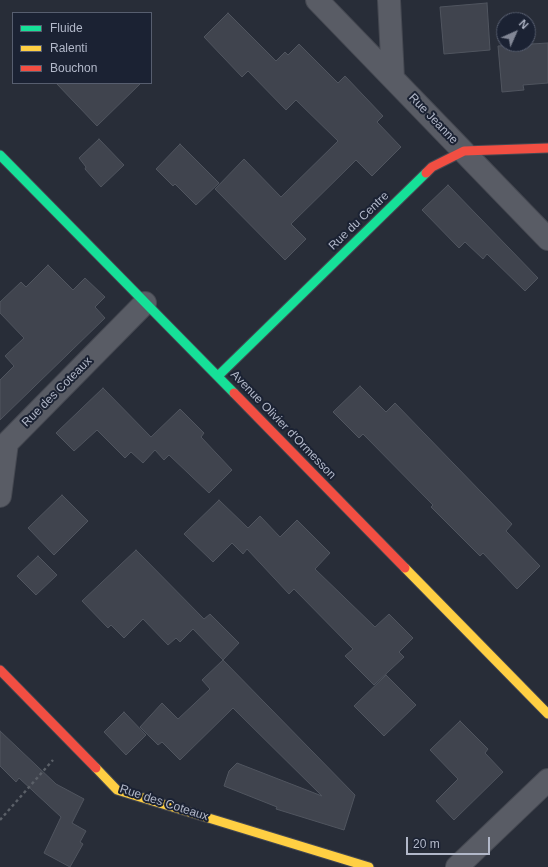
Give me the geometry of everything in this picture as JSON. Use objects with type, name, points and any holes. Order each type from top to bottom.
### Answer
[{"type":"street","name":"Rue Jeanne","points":[[317,0],[548,239]]},
{"type":"street","points":[[389,0],[393,78]]},
{"type":"street","name":"Rue du Centre","points":[[218,376],[432,167],[464,151],[548,148]]},
{"type":"street","name":"Avenue Olivier d'Ormesson","points":[[0,155],[548,714]]},
{"type":"street","name":"Rue des Coteaux","points":[[0,496],[6,443],[145,303]]},
{"type":"street","name":"Rue des Coteaux","points":[[0,670],[117,790],[369,867]]},
{"type":"street","points":[[457,867],[548,780]]},
{"type":"path","points":[[0,820],[70,742]]},
{"type":"building","points":[[487,3],[490,50],[444,54],[440,7]]},
{"type":"building","points":[[228,13],[276,61],[285,52],[288,55],[299,44],[338,83],[345,76],[383,116],[377,122],[401,147],[372,176],[356,160],[291,224],[306,239],[285,260],[215,189],[244,159],[281,197],[338,141],[296,100],[286,110],[248,71],[242,77],[204,37]]},
{"type":"building","points":[[548,43],[548,83],[523,85],[524,90],[502,92],[499,52],[536,52],[536,44]]},
{"type":"building","points":[[57,84],[140,84],[97,126]]},
{"type":"building","points":[[99,139],[124,165],[101,187],[85,169],[86,167],[79,158]]},
{"type":"building","points":[[180,144],[219,183],[196,205],[175,184],[173,186],[156,169]]},
{"type":"building","points":[[448,185],[538,278],[525,291],[487,254],[483,259],[465,242],[459,248],[422,210]]},
{"type":"building","points":[[48,265],[73,290],[85,278],[105,297],[95,307],[105,318],[0,420],[0,380],[14,366],[5,356],[24,338],[0,313],[0,302],[21,282],[26,287]]},
{"type":"building","points":[[360,386],[386,412],[395,403],[512,524],[506,531],[540,566],[517,589],[483,553],[480,556],[431,507],[433,505],[363,434],[359,438],[333,412]]},
{"type":"building","points":[[103,388],[151,437],[180,409],[204,433],[201,437],[232,470],[209,493],[169,455],[164,460],[155,450],[143,463],[131,452],[125,458],[97,430],[74,451],[56,433]]},
{"type":"building","points":[[62,495],[88,521],[54,555],[28,528]]},
{"type":"building","points":[[219,500],[248,528],[260,516],[280,537],[297,520],[330,553],[315,569],[375,627],[389,614],[413,638],[399,652],[404,657],[374,685],[345,656],[353,649],[294,589],[289,594],[247,549],[243,554],[232,543],[213,562],[184,534]]},
{"type":"building","points":[[136,550],[204,619],[210,614],[239,643],[223,660],[193,629],[180,642],[176,638],[168,645],[143,619],[124,638],[111,625],[108,628],[82,601]]},
{"type":"building","points":[[38,556],[57,575],[36,595],[17,576]]},
{"type":"building","points":[[223,660],[355,795],[344,830],[276,809],[277,807],[224,786],[229,771],[237,763],[322,796],[233,708],[180,760],[162,742],[158,745],[140,727],[162,703],[178,719],[210,689],[202,680]]},
{"type":"building","points":[[386,675],[416,705],[384,736],[354,706]]},
{"type":"building","points":[[124,712],[146,735],[126,755],[104,732]]},
{"type":"building","points":[[460,721],[488,749],[485,753],[503,772],[454,820],[436,801],[458,779],[430,750]]},
{"type":"building","points":[[0,731],[56,784],[84,799],[72,823],[86,831],[80,842],[83,844],[70,867],[44,853],[61,817],[19,778],[16,782],[0,766]]},
{"type":"traffic: fast","points":[[0,155],[234,393]]},
{"type":"traffic: fast","points":[[218,376],[426,173]]},
{"type":"traffic: slow","points":[[405,568],[548,714]]},
{"type":"traffic: slow","points":[[96,768],[117,790],[369,867]]},
{"type":"traffic: jam","points":[[426,173],[432,167],[464,151],[548,148]]},
{"type":"traffic: jam","points":[[234,393],[405,568]]},
{"type":"traffic: jam","points":[[0,670],[96,768]]}]
